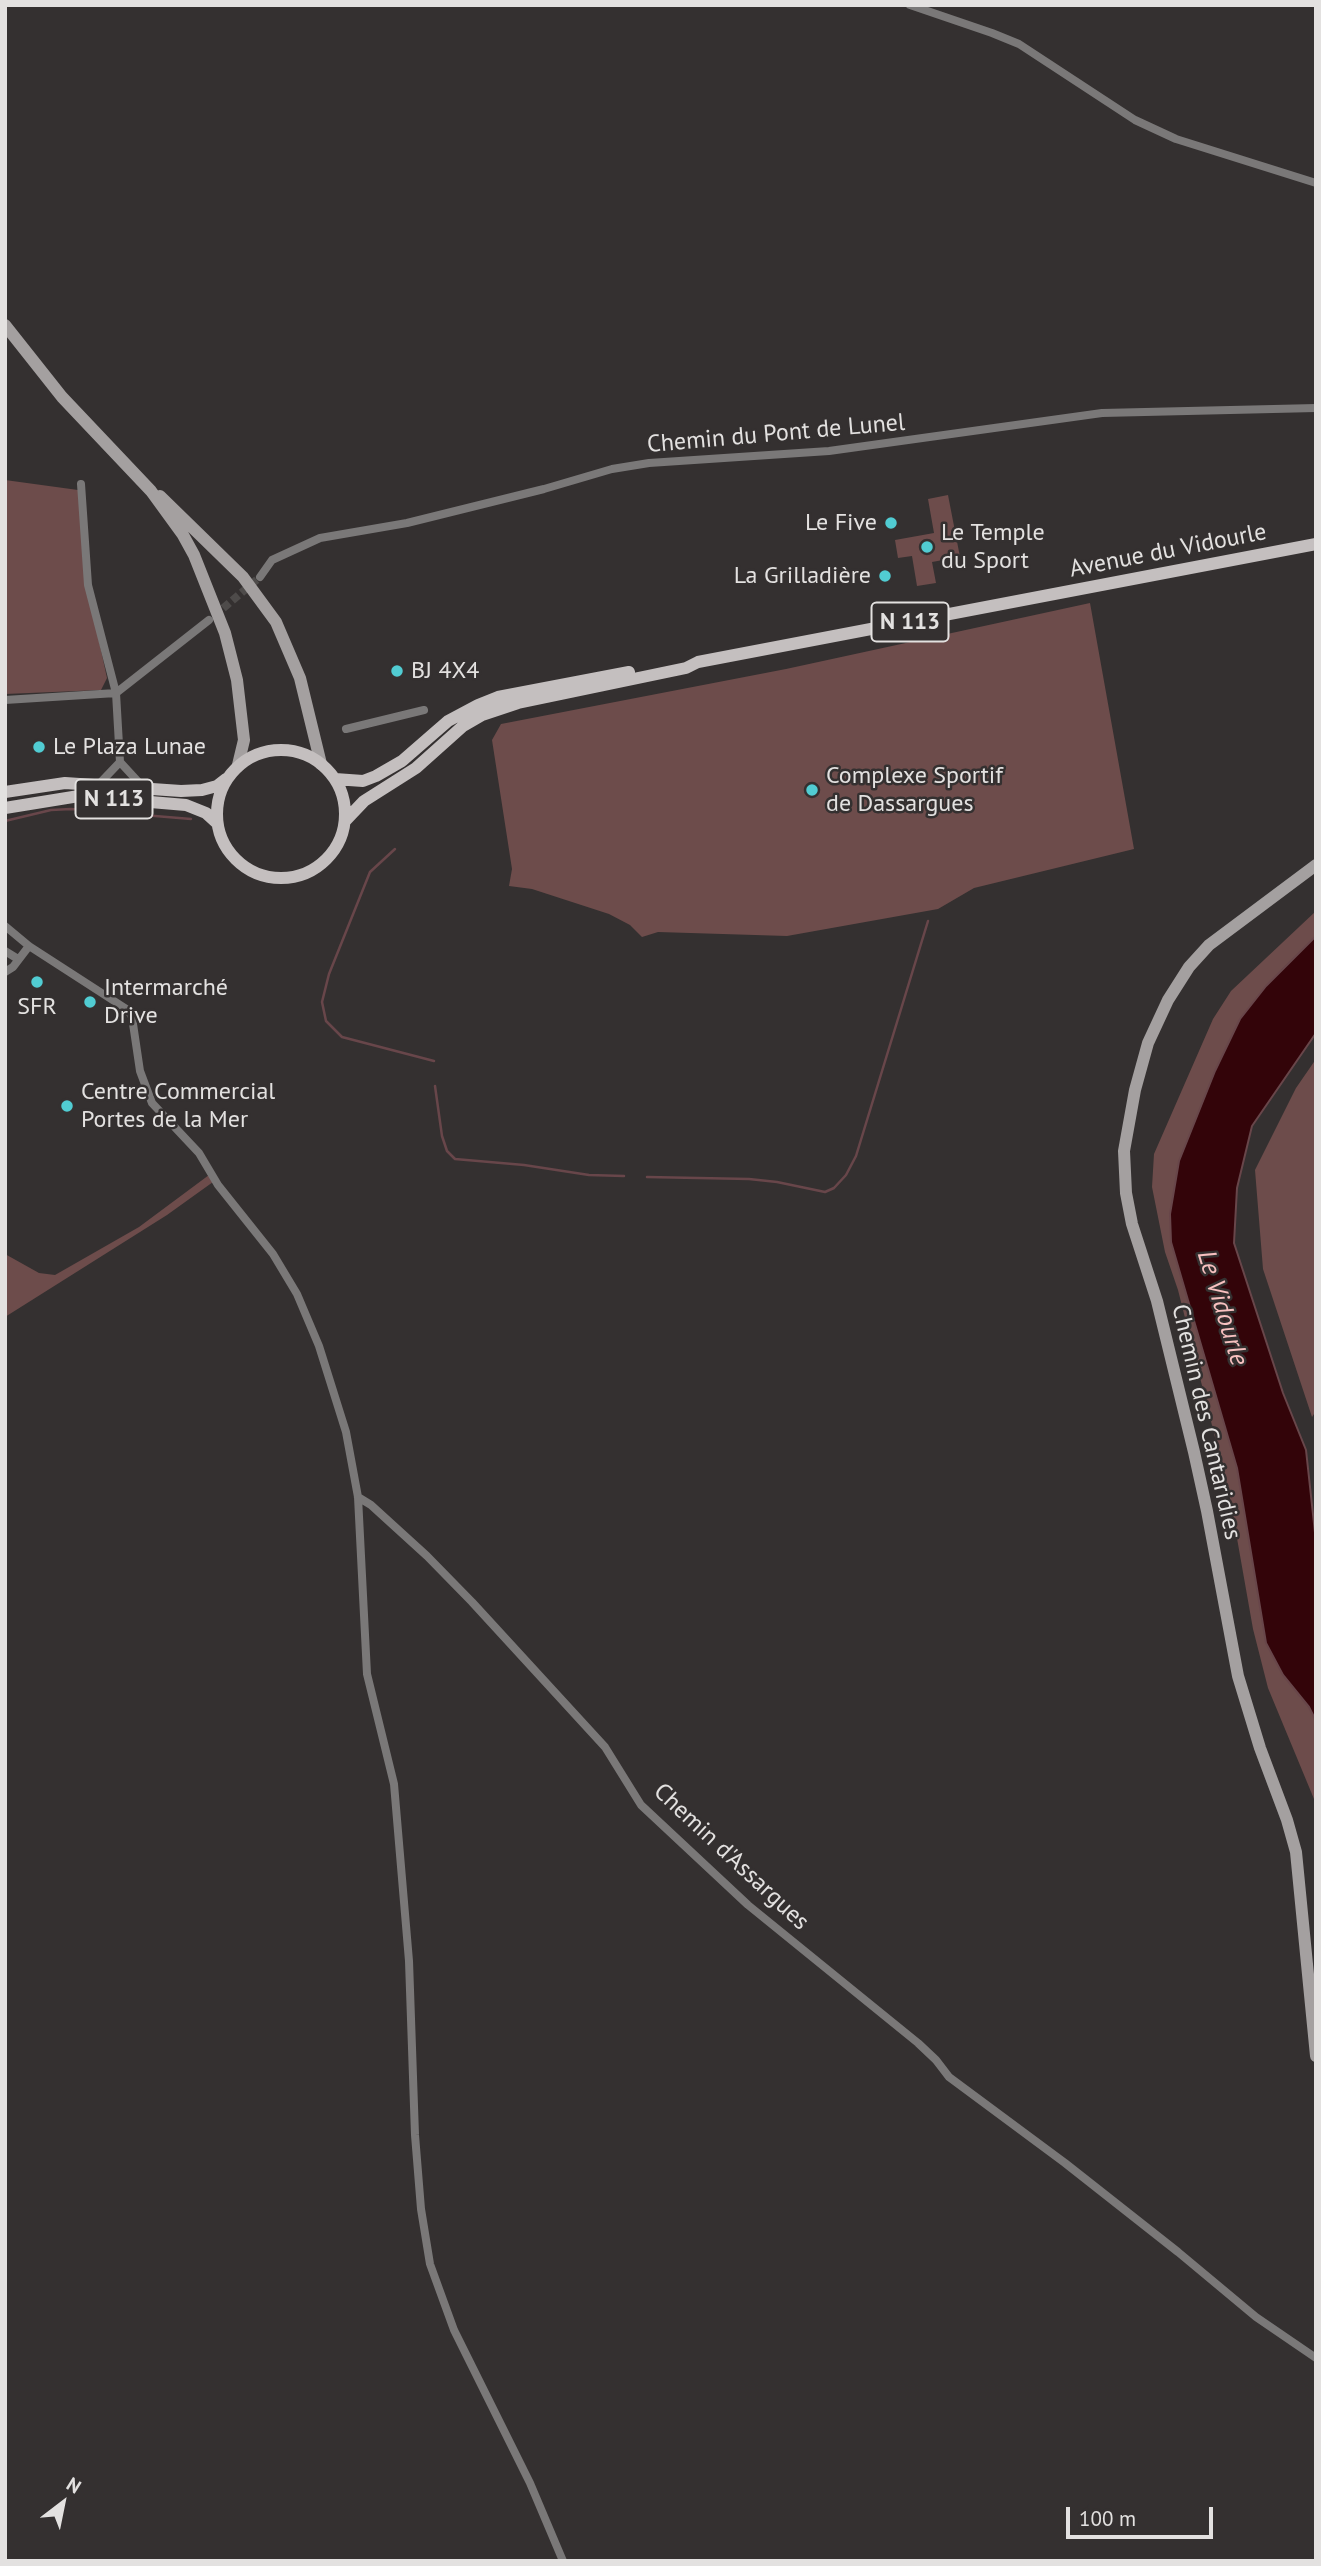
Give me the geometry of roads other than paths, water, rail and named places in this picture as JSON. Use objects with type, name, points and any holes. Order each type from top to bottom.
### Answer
[{"type":"main road","name":"Avenue du Vidourle","points":[[335,779],[363,781],[376,776],[402,761],[449,721],[498,697],[685,661],[698,662],[1316,544]]},
{"type":"main road","name":"Avenue du Vidourle","points":[[345,821],[364,800],[416,768],[450,736],[482,715],[517,703],[686,668],[698,662]]},
{"type":"main road","points":[[279,749],[302,753],[321,764],[335,779],[344,803],[345,821],[338,842],[327,859],[303,874],[282,878],[261,875],[236,860],[227,850],[217,823],[217,805],[226,779],[238,765],[257,754],[279,749]]},
{"type":"main road","name":"N 113","points":[[5,792],[65,783],[202,790],[217,786],[226,779]]},
{"type":"main road","name":"N 113","points":[[5,808],[79,796],[186,805],[206,813],[217,823]]},
{"type":"street","points":[[910,5],[1019,44],[1135,120],[1176,139],[1316,183]]},
{"type":"street","points":[[5,325],[62,397],[151,491],[194,555],[225,633],[237,680],[244,740],[238,765]]},
{"type":"street","name":"Chemin du Pont de Lunel","points":[[260,577],[272,560],[320,538],[407,523],[612,469],[649,463],[828,450],[926,439],[1102,413],[1316,408]]},
{"type":"street","points":[[81,484],[88,585],[116,693],[120,762],[143,787]]},
{"type":"street","points":[[151,491],[161,496],[243,577],[276,622],[300,678],[321,764]]},
{"type":"street","points":[[5,700],[116,693],[209,620]]},
{"type":"street","points":[[345,729],[424,710]]},
{"type":"street","points":[[99,784],[120,762]]},
{"type":"street","name":"Chemin des Cantaridies","points":[[1316,865],[1209,945],[1189,967],[1168,1000],[1148,1043],[1135,1090],[1124,1151],[1126,1194],[1132,1224],[1152,1283],[1194,1452],[1238,1676],[1296,1852],[1316,2056]]},
{"type":"street","points":[[5,926],[29,946],[128,1010],[132,1017],[140,1071],[152,1103],[194,1147],[218,1185],[273,1254],[297,1294],[319,1346],[346,1432],[358,1497],[367,1674],[394,1784],[409,1961],[415,2135],[421,2209],[430,2264],[454,2330],[530,2483],[564,2561]]},
{"type":"street","points":[[5,972],[13,967],[29,946]]},
{"type":"street","points":[[5,951],[18,959]]},
{"type":"street","name":"Chemin d'Assargues","points":[[358,1497],[371,1505],[436,1565],[605,1747],[641,1805],[748,1905],[918,2043],[949,2077],[1126,2211],[1256,2317],[1316,2358]]},
{"type":"water","name":"Le Vidourle","points":[[1316,936],[1316,1033],[1252,1126],[1237,1188],[1234,1243],[1283,1393],[1306,1450],[1316,1542],[1316,1721],[1309,1707],[1283,1675],[1266,1643],[1237,1468],[1171,1242],[1170,1214],[1179,1161],[1215,1071],[1240,1019],[1266,986]]},
{"type":"waterway","points":[[5,821],[51,810],[71,809],[191,819]]},
{"type":"waterway","points":[[395,849],[370,872],[329,974],[322,1002],[326,1021],[342,1037],[434,1061]]},
{"type":"waterway","points":[[647,1177],[749,1179],[825,1192],[834,1188],[846,1175],[856,1156],[928,921]]},
{"type":"waterway","points":[[435,1086],[442,1136],[447,1151],[455,1159],[524,1165],[589,1175],[624,1176]]},
{"type":"tunnel","points":[[214,616],[260,577]]},
{"type":"place","name":"Le Five","points":[[891,523]]},
{"type":"place","name":"Le Temple du Sport","points":[[927,547]]},
{"type":"place","name":"La Grilladière","points":[[885,576]]},
{"type":"place","name":"BJ 4X4","points":[[397,671]]},
{"type":"place","name":"Le Plaza Lunae","points":[[39,747]]},
{"type":"place","name":"Complexe Sportif de Dassargues","points":[[812,790]]},
{"type":"place","name":"SFR","points":[[37,982]]},
{"type":"place","name":"Intermarché Drive","points":[[90,1002]]},
{"type":"place","name":"Centre Commercial Portes de la Mer","points":[[67,1106]]}]
